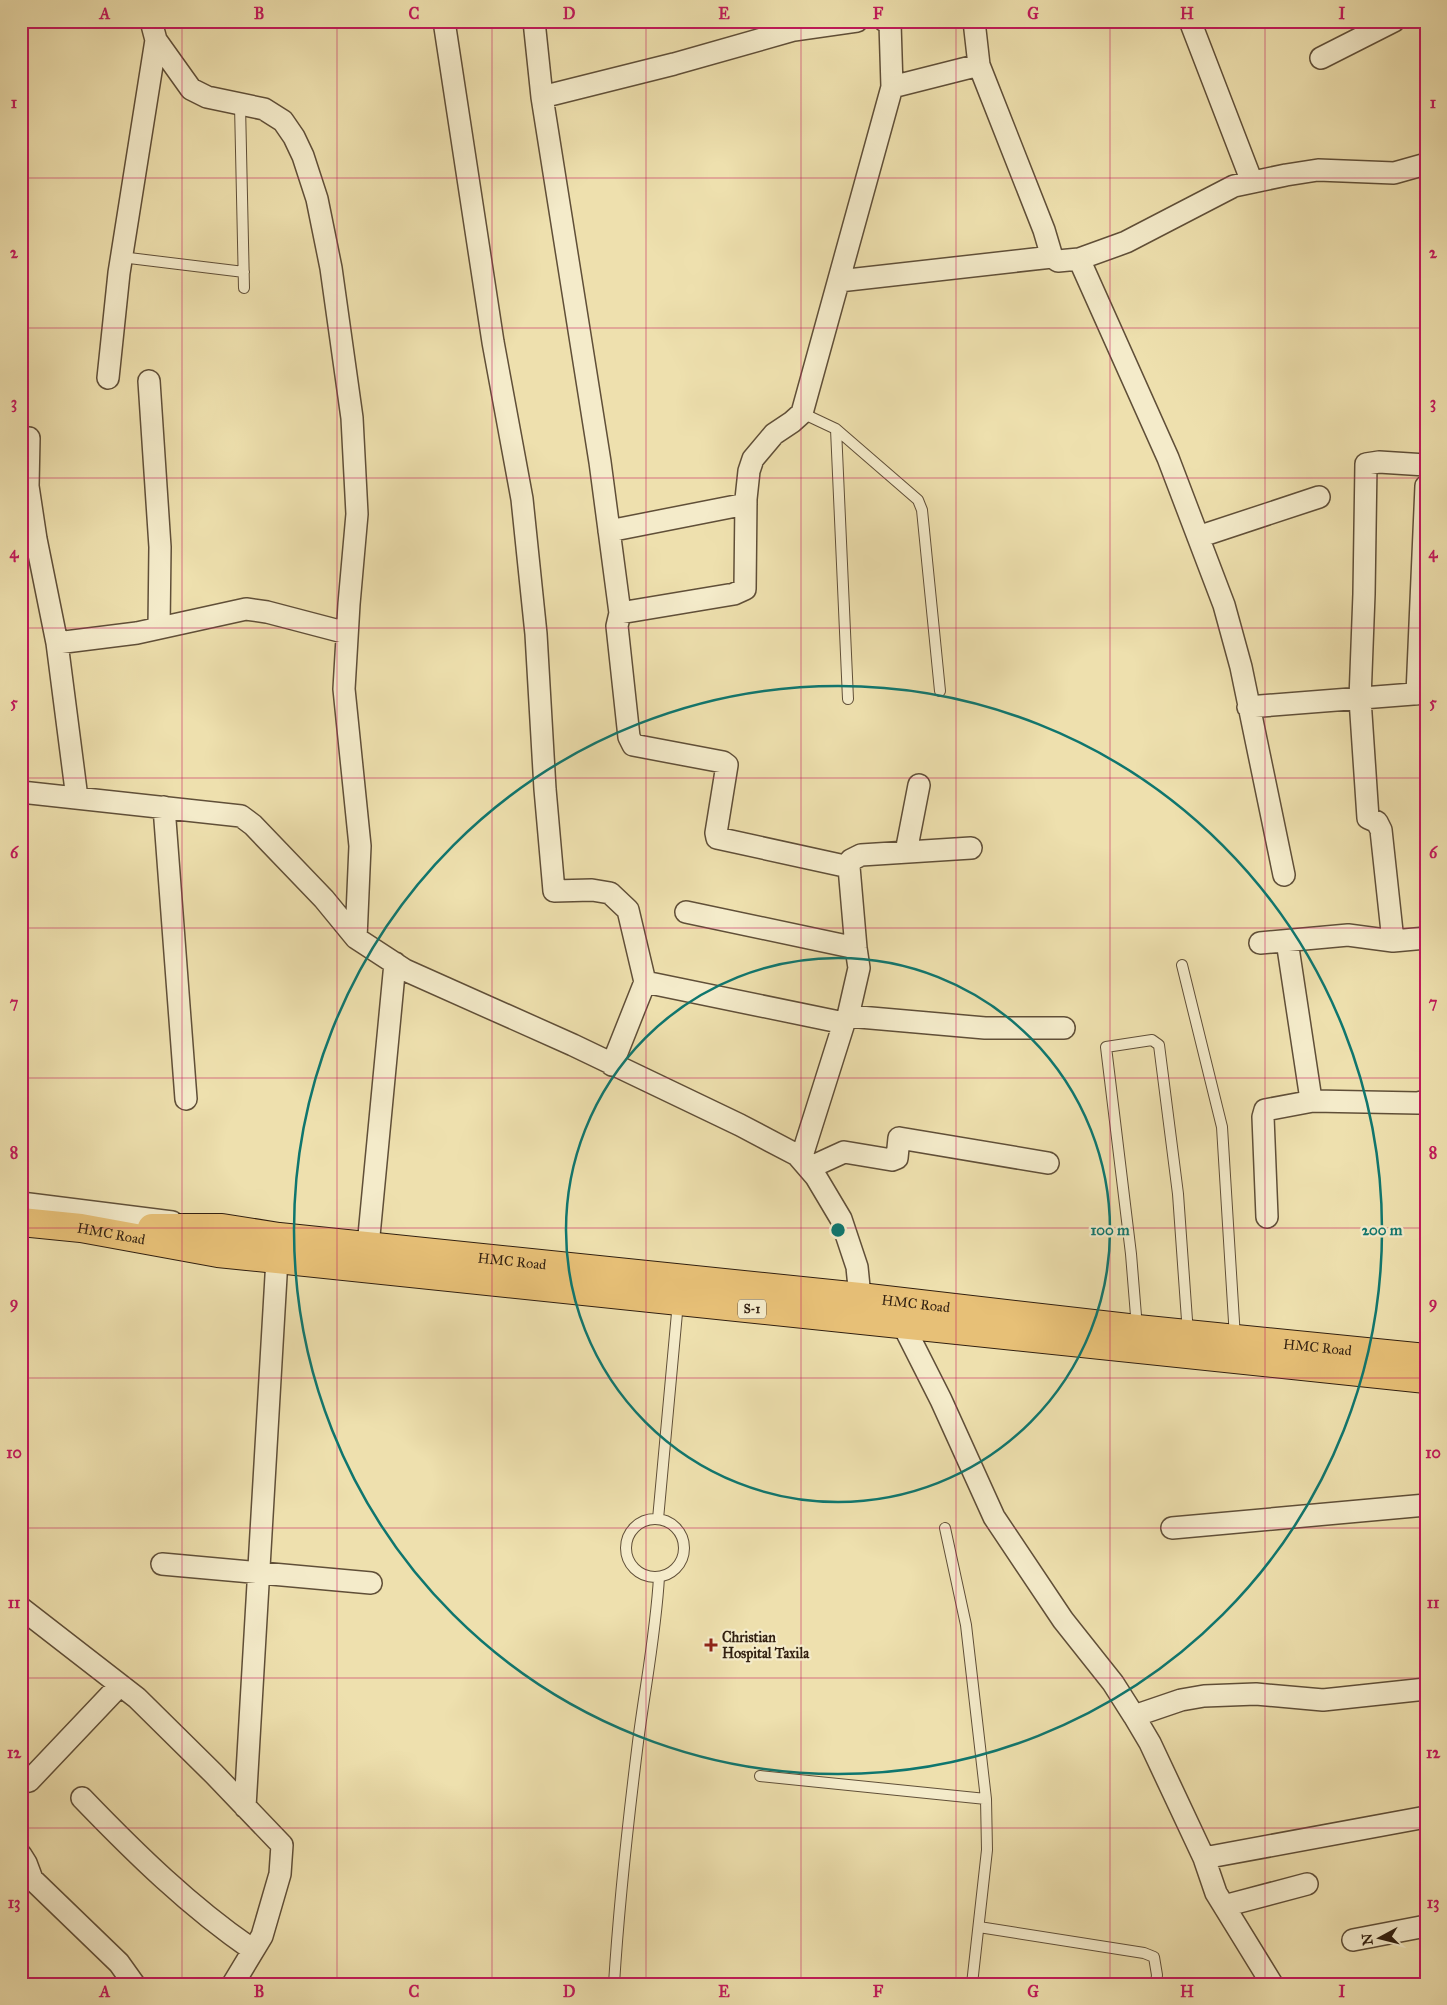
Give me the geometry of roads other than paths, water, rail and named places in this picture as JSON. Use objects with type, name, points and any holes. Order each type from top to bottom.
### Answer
[{"type":"main road","name":"HMC Road","points":[[21,1222],[220,1241],[279,1237],[368,1246],[679,1290],[860,1297],[897,1313],[1137,1329],[1426,1358]]},
{"type":"main road","name":"HMC Road","points":[[220,1241],[277,1259],[679,1290],[897,1313],[1426,1379]]},
{"type":"street","points":[[444,21],[493,342],[522,499],[536,634],[545,789],[554,891],[592,890],[610,893],[619,900],[628,910],[645,982],[612,1065]]},
{"type":"street","points":[[534,21],[542,97],[600,462],[620,613],[617,626],[629,737],[633,745],[723,762],[727,765],[716,833],[717,838],[849,867]]},
{"type":"street","points":[[542,97],[674,64],[794,30],[857,21]]},
{"type":"street","points":[[620,613],[734,594],[745,589],[746,504],[749,471],[753,460],[774,434],[792,422],[802,412],[892,88],[890,23],[884,21]]},
{"type":"street","points":[[974,21],[979,65],[1044,230],[1052,257],[1058,261],[1079,259],[1126,242],[1234,186],[1318,170],[1394,173],[1426,164]]},
{"type":"street","points":[[1190,21],[1252,182]]},
{"type":"street","points":[[1321,58],[1394,21]]},
{"type":"street","points":[[154,31],[191,89],[207,97],[264,109],[283,121],[294,137],[303,156],[317,199],[330,268],[352,418],[357,514],[344,689],[360,846],[356,938]]},
{"type":"street","points":[[108,378],[121,257],[154,31]]},
{"type":"street","points":[[892,88],[979,65]]},
{"type":"street","points":[[839,281],[1052,257]]},
{"type":"street","points":[[1079,259],[1168,458],[1224,605],[1241,667],[1284,875]]},
{"type":"street","points":[[149,381],[160,547],[159,628]]},
{"type":"street","points":[[29,438],[28,486],[36,539],[57,643],[77,798]]},
{"type":"street","points":[[1393,941],[1381,830],[1377,822],[1368,818],[1360,699],[1366,464],[1379,462],[1426,465]]},
{"type":"street","points":[[1248,707],[1422,693],[1426,486]]},
{"type":"street","points":[[1198,537],[1319,497]]},
{"type":"street","points":[[609,531],[746,504]]},
{"type":"street","points":[[57,643],[137,633],[246,609],[267,612],[347,633]]},
{"type":"street","points":[[906,852],[920,785]]},
{"type":"street","points":[[21,792],[241,816],[253,825],[324,899],[356,938],[406,970],[740,1125],[805,1164],[840,1219],[857,1267],[860,1297]]},
{"type":"street","points":[[164,807],[186,1099]]},
{"type":"street","points":[[805,1164],[859,968],[849,867],[851,860],[860,855],[971,848]]},
{"type":"street","points":[[686,912],[856,948]]},
{"type":"street","points":[[1260,943],[1348,935],[1393,941],[1426,938]]},
{"type":"street","points":[[1287,941],[1310,1093],[1313,1101]]},
{"type":"street","points":[[368,1246],[395,963]]},
{"type":"street","points":[[645,982],[846,1020],[985,1028],[1064,1028]]},
{"type":"street","points":[[1268,1217],[1262,1117],[1265,1110],[1313,1101],[1418,1103],[1426,1101]]},
{"type":"street","points":[[805,1164],[844,1152],[892,1160],[897,1158],[899,1138],[1048,1162]]},
{"type":"street","points":[[21,1203],[79,1209],[220,1241]]},
{"type":"street","points":[[21,1235],[220,1241]]},
{"type":"street","points":[[245,1807],[277,1259]]},
{"type":"street","points":[[897,1313],[942,1400],[994,1517],[1063,1620],[1113,1683],[1134,1716],[1150,1743],[1204,1858],[1216,1893],[1272,1984]]},
{"type":"street","points":[[1172,1528],[1426,1505]]},
{"type":"street","points":[[162,1564],[371,1583]]},
{"type":"street","points":[[21,1608],[144,1705],[282,1845],[280,1874],[262,1936],[233,1984]]},
{"type":"street","points":[[21,1782],[29,1781],[120,1685]]},
{"type":"street","points":[[1134,1716],[1181,1700],[1204,1696],[1256,1694],[1323,1700],[1426,1689]]},
{"type":"street","points":[[82,1798],[138,1856],[224,1930],[253,1950]]},
{"type":"street","points":[[1204,1858],[1426,1817]]},
{"type":"street","points":[[21,1856],[26,1863],[32,1880],[119,1964],[134,1984]]},
{"type":"street","points":[[1224,1906],[1307,1884]]},
{"type":"street","points":[[1353,1940],[1426,1926]]},
{"type":"lane","points":[[240,105],[244,288]]},
{"type":"lane","points":[[121,257],[244,272]]},
{"type":"lane","points":[[802,412],[836,429],[918,500],[922,510],[940,691]]},
{"type":"lane","points":[[836,429],[848,698]]},
{"type":"lane","points":[[1182,965],[1222,1128],[1235,1339]]},
{"type":"lane","points":[[1137,1329],[1131,1254],[1106,1047],[1152,1040],[1159,1045],[1177,1184],[1188,1334]]},
{"type":"lane","points":[[658,1519],[679,1290]]},
{"type":"lane","points":[[650,1519],[658,1519],[673,1525],[681,1534],[684,1546],[683,1558],[676,1569],[666,1576],[659,1577],[642,1574],[633,1567],[627,1556],[626,1544],[630,1532],[639,1524],[650,1519]]},
{"type":"lane","points":[[945,1528],[966,1626],[986,1799],[987,1850],[972,1984]]},
{"type":"lane","points":[[614,1984],[618,1914],[659,1577]]},
{"type":"lane","points":[[760,1776],[986,1799]]},
{"type":"lane","points":[[979,1927],[1144,1953],[1154,1957],[1158,1975],[1156,1984]]},
{"type":"place","name":"Christian Hospital Taxila","points":[[711,1645]]}]
